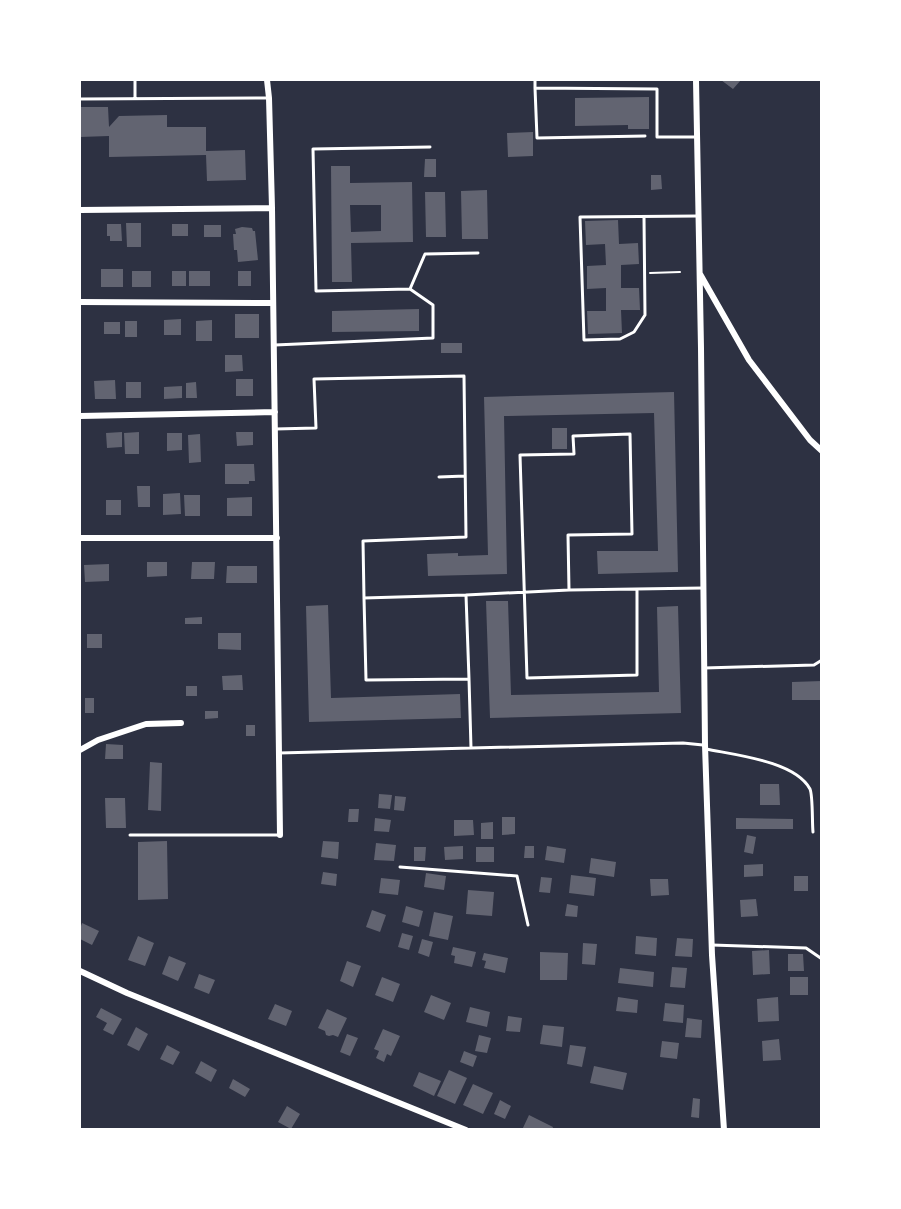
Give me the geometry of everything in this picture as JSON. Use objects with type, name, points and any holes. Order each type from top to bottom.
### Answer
[{"type":"street","points":[[267,80],[272,208],[280,835]]},
{"type":"street","points":[[696,80],[706,747],[712,945],[724,1130]]},
{"type":"street","points":[[80,210],[272,208]]},
{"type":"street","points":[[700,273],[749,360],[810,440],[822,451]]},
{"type":"street","points":[[80,302],[273,303]]},
{"type":"street","points":[[80,416],[275,412]]},
{"type":"street","points":[[80,538],[277,538]]},
{"type":"street","points":[[80,750],[98,740],[146,724],[181,723]]},
{"type":"street","points":[[80,971],[127,993],[466,1130]]},
{"type":"lane","points":[[135,80],[135,99]]},
{"type":"lane","points":[[535,80],[537,138],[645,136]]},
{"type":"lane","points":[[535,88],[657,89],[657,137],[697,137]]},
{"type":"lane","points":[[80,99],[269,98]]},
{"type":"lane","points":[[273,345],[433,338],[433,305],[410,289],[316,291],[313,149],[430,147]]},
{"type":"lane","points":[[644,217],[645,315],[634,332],[620,339],[584,340],[580,217],[698,216]]},
{"type":"lane","points":[[410,289],[425,254],[478,253]]},
{"type":"lane","points":[[275,429],[316,428],[315,379],[464,376],[466,537],[363,541],[366,680],[469,679]]},
{"type":"lane","points":[[569,590],[568,535],[632,534],[630,434],[573,436],[574,454],[520,455],[528,678],[637,675],[637,589]]},
{"type":"lane","points":[[438,477],[465,476]]},
{"type":"lane","points":[[364,598],[569,590],[703,588]]},
{"type":"lane","points":[[466,595],[471,748]]},
{"type":"lane","points":[[704,668],[814,666],[822,660]]},
{"type":"lane","points":[[279,753],[684,743],[775,764],[797,775],[810,790],[813,832]]},
{"type":"lane","points":[[130,835],[280,835]]},
{"type":"lane","points":[[400,867],[517,876],[528,925]]},
{"type":"lane","points":[[712,945],[806,948],[822,959]]},
{"type":"path","points":[[644,273],[680,272]]},
{"type":"building","points":[[721,80],[741,80],[733,89]]},
{"type":"building","points":[[649,97],[649,129],[628,129],[628,125],[575,126],[575,98]]},
{"type":"building","points":[[80,107],[108,107],[109,127],[119,116],[167,115],[167,127],[206,127],[206,151],[245,150],[246,180],[207,181],[206,155],[109,157],[109,136],[80,137]]},
{"type":"building","points":[[533,132],[533,156],[508,157],[507,133]]},
{"type":"building","points":[[425,159],[436,159],[436,177],[424,177]]},
{"type":"building","points":[[331,166],[350,166],[350,183],[412,182],[413,242],[351,243],[352,282],[332,282]],"holes":[[[350,205],[381,205],[381,231],[351,232]]]},
{"type":"building","points":[[651,175],[661,175],[662,189],[651,190]]},
{"type":"building","points":[[487,190],[488,239],[462,239],[461,191]]},
{"type":"building","points":[[425,192],[445,192],[446,237],[426,237]]},
{"type":"building","points":[[618,220],[619,244],[638,243],[639,264],[621,265],[621,288],[639,288],[640,310],[621,310],[622,333],[588,334],[587,311],[606,311],[606,288],[587,289],[587,266],[606,265],[605,244],[586,245],[585,221]]},
{"type":"building","points":[[126,223],[141,223],[141,247],[127,247]]},
{"type":"building","points":[[107,224],[121,224],[122,241],[110,241],[110,236],[107,236]]},
{"type":"building","points":[[172,224],[188,224],[188,236],[172,236]]},
{"type":"building","points":[[204,225],[221,225],[221,237],[204,237]]},
{"type":"building","points":[[252,228],[255,231],[258,260],[238,262],[237,250],[234,250],[233,234],[236,234],[235,229]]},
{"type":"building","points":[[101,269],[123,269],[123,287],[101,287]]},
{"type":"building","points":[[132,271],[151,271],[151,287],[132,287]]},
{"type":"building","points":[[172,271],[186,271],[186,286],[172,286]]},
{"type":"building","points":[[189,271],[210,271],[210,286],[189,286]]},
{"type":"building","points":[[238,271],[251,271],[251,286],[238,286]]},
{"type":"building","points":[[419,309],[419,331],[332,332],[332,311]]},
{"type":"building","points":[[235,314],[259,314],[259,338],[235,338]]},
{"type":"building","points":[[181,319],[181,335],[164,335],[164,320]]},
{"type":"building","points":[[212,320],[212,341],[196,341],[196,321]]},
{"type":"building","points":[[125,321],[137,321],[137,337],[125,337]]},
{"type":"building","points":[[104,322],[120,322],[120,334],[104,334]]},
{"type":"building","points":[[441,343],[462,343],[462,353],[441,353]]},
{"type":"building","points":[[225,355],[242,355],[243,371],[225,372]]},
{"type":"building","points":[[236,379],[253,379],[253,396],[236,396]]},
{"type":"building","points":[[115,380],[116,399],[95,399],[94,381]]},
{"type":"building","points":[[126,382],[141,382],[141,398],[126,398]]},
{"type":"building","points":[[196,382],[197,398],[186,398],[186,383]]},
{"type":"building","points":[[182,386],[182,398],[164,399],[164,387]]},
{"type":"building","points":[[674,392],[678,572],[598,574],[597,551],[658,551],[654,413],[504,416],[507,574],[428,576],[427,554],[488,555],[484,397]]},
{"type":"building","points":[[552,428],[567,428],[567,449],[552,449]]},
{"type":"building","points":[[122,432],[122,447],[107,448],[106,433]]},
{"type":"building","points":[[139,432],[139,454],[125,454],[124,433]]},
{"type":"building","points":[[236,432],[253,432],[253,445],[237,446]]},
{"type":"building","points":[[167,433],[182,433],[182,450],[167,451]]},
{"type":"building","points":[[200,434],[201,462],[189,463],[188,435]]},
{"type":"building","points":[[225,464],[254,464],[255,481],[249,481],[249,484],[225,484]]},
{"type":"building","points":[[137,486],[150,486],[150,507],[138,507]]},
{"type":"building","points":[[180,493],[181,514],[163,515],[163,494]]},
{"type":"building","points":[[184,495],[200,495],[200,516],[185,516]]},
{"type":"building","points":[[252,497],[252,516],[227,516],[227,498]]},
{"type":"building","points":[[106,500],[121,500],[121,515],[106,515]]},
{"type":"building","points":[[147,562],[167,562],[167,576],[147,577]]},
{"type":"building","points":[[192,562],[215,562],[214,579],[191,579]]},
{"type":"building","points":[[109,564],[109,581],[85,582],[84,565]]},
{"type":"building","points":[[227,566],[257,566],[257,583],[226,583]]},
{"type":"building","points":[[486,601],[508,601],[511,695],[659,692],[657,607],[678,606],[681,713],[490,718]]},
{"type":"building","points":[[328,605],[331,698],[460,694],[461,718],[309,722],[306,606]]},
{"type":"building","points":[[202,617],[202,624],[185,624],[185,618]]},
{"type":"building","points":[[218,633],[241,633],[241,650],[218,649]]},
{"type":"building","points":[[87,634],[102,634],[102,648],[87,648]]},
{"type":"building","points":[[242,675],[243,690],[223,690],[222,676]]},
{"type":"building","points":[[822,681],[822,700],[792,700],[792,682]]},
{"type":"building","points":[[186,686],[197,686],[197,696],[186,696]]},
{"type":"building","points":[[85,698],[94,698],[94,713],[85,713]]},
{"type":"building","points":[[205,711],[218,711],[218,718],[205,719]]},
{"type":"building","points":[[246,725],[255,725],[255,736],[246,736]]},
{"type":"building","points":[[106,744],[123,745],[123,759],[105,759]]},
{"type":"building","points":[[150,762],[162,763],[161,811],[148,810]]},
{"type":"building","points":[[760,784],[779,784],[780,805],[760,805]]},
{"type":"building","points":[[379,794],[392,795],[390,809],[378,808]]},
{"type":"building","points":[[395,796],[406,797],[404,811],[394,810]]},
{"type":"building","points":[[105,798],[125,798],[126,828],[106,828]]},
{"type":"building","points":[[349,809],[359,809],[358,822],[348,822]]},
{"type":"building","points":[[502,817],[515,817],[515,834],[502,835]]},
{"type":"building","points":[[375,818],[391,820],[389,832],[374,831]]},
{"type":"building","points":[[736,818],[793,819],[793,829],[736,829]]},
{"type":"building","points":[[454,820],[473,820],[474,835],[454,836]]},
{"type":"building","points":[[493,822],[493,839],[481,839],[481,823]]},
{"type":"building","points":[[747,835],[756,837],[753,854],[744,852]]},
{"type":"building","points":[[167,841],[168,899],[138,900],[138,842]]},
{"type":"building","points":[[323,841],[339,842],[338,859],[321,857]]},
{"type":"building","points":[[376,843],[396,845],[394,861],[374,860]]},
{"type":"building","points":[[463,846],[463,859],[445,860],[444,847]]},
{"type":"building","points":[[525,846],[534,846],[534,858],[524,858]]},
{"type":"building","points":[[547,846],[566,849],[564,863],[545,860]]},
{"type":"building","points":[[414,847],[426,847],[425,861],[414,861]]},
{"type":"building","points":[[476,847],[494,847],[494,862],[476,862]]},
{"type":"building","points":[[591,858],[616,862],[614,877],[589,873]]},
{"type":"building","points":[[763,864],[763,876],[744,877],[744,865]]},
{"type":"building","points":[[323,872],[337,874],[336,886],[321,884]]},
{"type":"building","points":[[426,873],[446,876],[444,890],[424,887]]},
{"type":"building","points":[[571,875],[596,878],[594,896],[569,893]]},
{"type":"building","points":[[794,876],[808,876],[808,891],[794,891]]},
{"type":"building","points":[[541,877],[552,878],[550,893],[539,892]]},
{"type":"building","points":[[381,878],[400,880],[398,895],[379,893]]},
{"type":"building","points":[[650,879],[668,879],[669,895],[651,896]]},
{"type":"building","points":[[468,890],[494,892],[492,916],[466,914]]},
{"type":"building","points":[[756,899],[758,916],[741,917],[740,900]]},
{"type":"building","points":[[567,904],[578,906],[577,917],[565,916]]},
{"type":"building","points":[[406,906],[423,911],[419,927],[402,922]]},
{"type":"building","points":[[372,910],[386,915],[380,932],[366,927]]},
{"type":"building","points":[[434,912],[453,916],[448,940],[429,936]]},
{"type":"building","points":[[82,923],[99,931],[92,945],[80,939]]},
{"type":"building","points":[[402,933],[413,936],[409,950],[398,947]]},
{"type":"building","points":[[138,936],[154,943],[145,966],[128,960]]},
{"type":"building","points":[[636,936],[657,938],[656,956],[635,954]]},
{"type":"building","points":[[677,938],[693,939],[692,957],[675,956]]},
{"type":"building","points":[[422,939],[433,942],[429,957],[418,953]]},
{"type":"building","points":[[583,943],[597,944],[595,965],[582,964]]},
{"type":"building","points":[[453,947],[476,952],[472,967],[454,963],[455,956],[451,955]]},
{"type":"building","points":[[769,950],[770,974],[753,975],[752,951]]},
{"type":"building","points":[[540,952],[568,953],[567,980],[540,980]]},
{"type":"building","points":[[484,953],[508,958],[505,973],[484,968],[486,961],[482,960]]},
{"type":"building","points":[[788,954],[803,954],[804,971],[788,971]]},
{"type":"building","points":[[169,956],[186,963],[178,981],[162,974]]},
{"type":"building","points":[[347,961],[361,966],[353,987],[340,981]]},
{"type":"building","points":[[672,967],[687,968],[685,988],[670,987]]},
{"type":"building","points":[[620,968],[654,972],[653,987],[618,983]]},
{"type":"building","points":[[199,974],[215,980],[209,994],[194,988]]},
{"type":"building","points":[[382,977],[400,984],[393,1002],[375,995]]},
{"type":"building","points":[[790,977],[808,977],[808,995],[790,995]]},
{"type":"building","points":[[431,995],[451,1003],[444,1020],[424,1012]]},
{"type":"building","points":[[618,997],[638,1000],[637,1013],[616,1011]]},
{"type":"building","points":[[778,997],[779,1021],[758,1022],[757,999]]},
{"type":"building","points":[[665,1003],[684,1005],[683,1023],[663,1021]]},
{"type":"building","points":[[275,1004],[292,1011],[286,1026],[268,1019]]},
{"type":"building","points":[[470,1007],[490,1012],[487,1027],[466,1022]]},
{"type":"building","points":[[101,1008],[122,1019],[113,1035],[103,1030],[107,1023],[96,1017]]},
{"type":"building","points":[[327,1009],[347,1018],[338,1037],[326,1035],[325,1031],[318,1028]]},
{"type":"building","points":[[508,1016],[522,1018],[520,1032],[506,1031]]},
{"type":"building","points":[[687,1018],[702,1020],[701,1038],[685,1037]]},
{"type":"building","points":[[543,1025],[564,1027],[562,1047],[540,1044]]},
{"type":"building","points":[[136,1027],[148,1034],[139,1051],[127,1045]]},
{"type":"building","points":[[383,1029],[400,1036],[391,1056],[387,1054],[384,1062],[376,1058],[379,1051],[374,1049]]},
{"type":"building","points":[[347,1034],[358,1038],[350,1056],[340,1052]]},
{"type":"building","points":[[479,1035],[491,1038],[487,1053],[475,1051]]},
{"type":"building","points":[[779,1039],[781,1060],[763,1061],[762,1041]]},
{"type":"building","points":[[662,1041],[679,1043],[677,1059],[660,1057]]},
{"type":"building","points":[[167,1045],[180,1052],[173,1065],[160,1059]]},
{"type":"building","points":[[570,1045],[586,1047],[582,1067],[567,1064]]},
{"type":"building","points":[[464,1051],[477,1056],[473,1067],[460,1062]]},
{"type":"building","points":[[201,1061],[217,1070],[211,1082],[195,1073]]},
{"type":"building","points":[[594,1066],[627,1073],[623,1090],[590,1083]]},
{"type":"building","points":[[449,1070],[467,1078],[455,1104],[437,1096]]},
{"type":"building","points":[[419,1072],[441,1081],[434,1096],[413,1086]]},
{"type":"building","points":[[233,1079],[250,1089],[245,1097],[229,1088]]},
{"type":"building","points":[[473,1084],[493,1093],[483,1114],[463,1105]]},
{"type":"building","points":[[693,1098],[700,1099],[699,1118],[691,1117]]},
{"type":"building","points":[[500,1100],[511,1106],[505,1119],[494,1114]]},
{"type":"building","points":[[287,1106],[300,1114],[291,1129],[278,1122]]},
{"type":"building","points":[[529,1115],[553,1127],[552,1130],[522,1130]]}]
